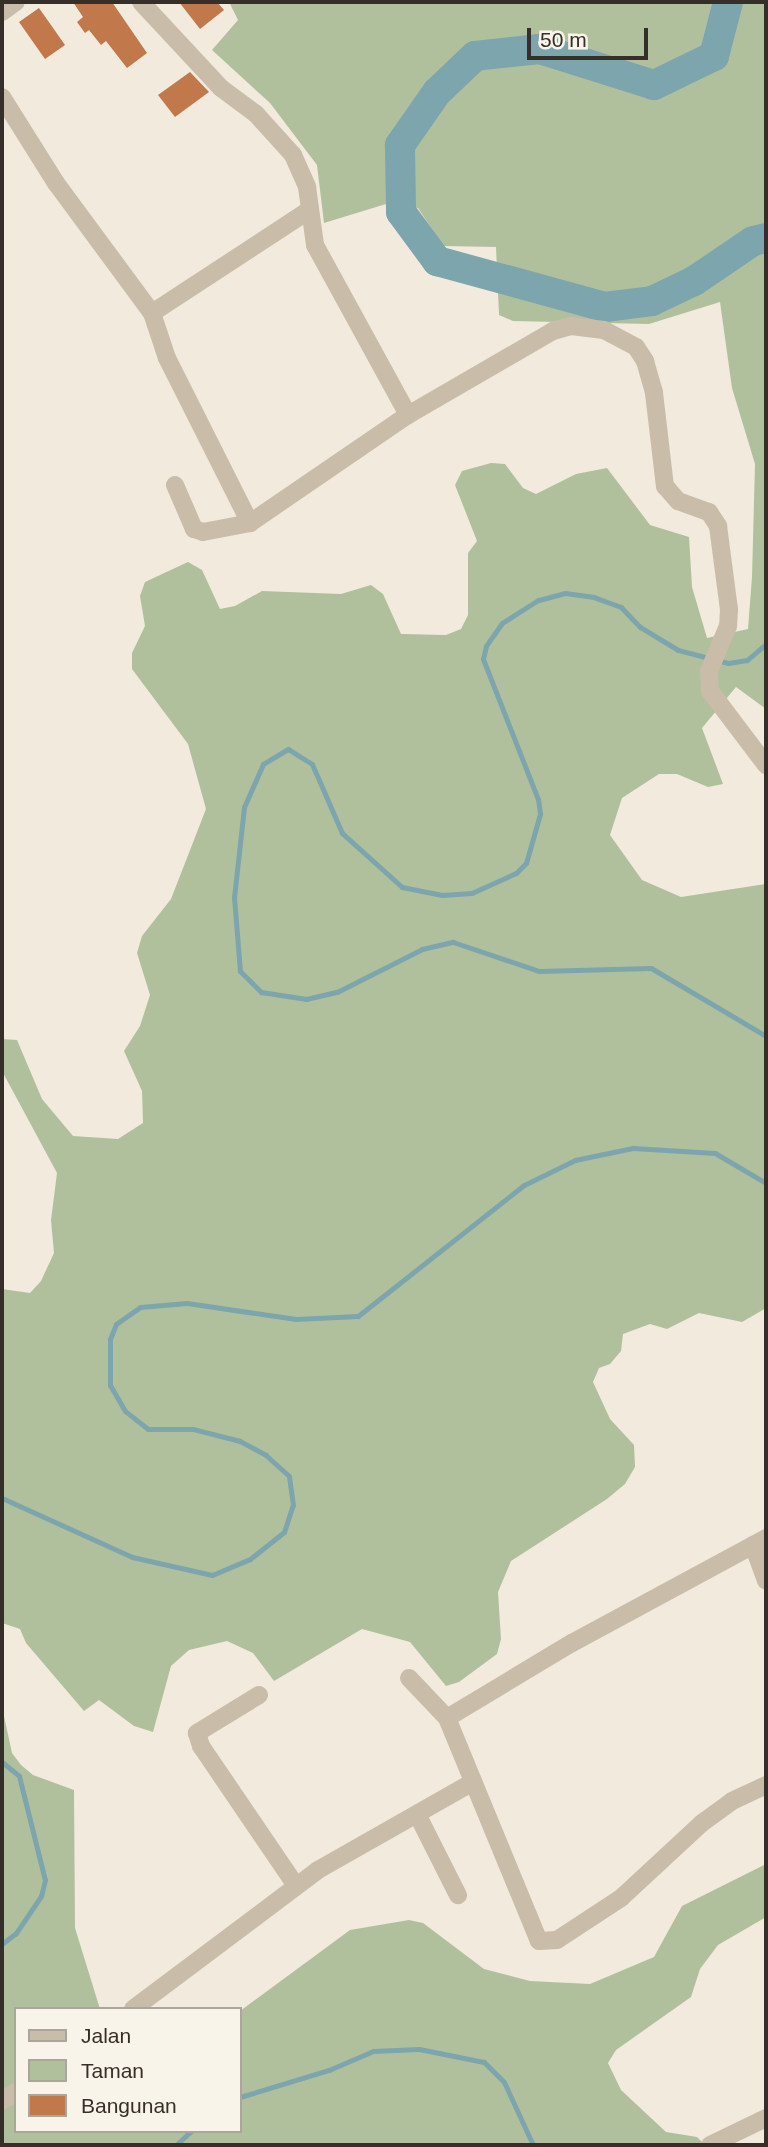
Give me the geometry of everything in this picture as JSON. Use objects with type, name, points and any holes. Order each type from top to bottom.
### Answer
[{"type":"street","points":[[2,12],[16,2]]},
{"type":"street","points":[[141,2],[221,88],[256,114],[293,155],[307,187],[308,211],[315,245],[408,415]]},
{"type":"street","points":[[2,96],[56,183],[152,313],[167,358],[250,523]]},
{"type":"street","points":[[152,313],[308,211]]},
{"type":"street","points":[[176,485],[194,528],[203,532],[250,523],[408,415],[553,331],[571,326],[604,330],[636,347],[645,361],[654,393],[665,486],[678,501],[709,512],[718,526],[729,609],[728,626],[709,671],[710,691],[766,765]]},
{"type":"street","points":[[447,1718],[572,1643],[760,1541],[766,1581]]},
{"type":"street","points":[[409,1678],[447,1718],[533,1933],[539,1941],[550,1943],[621,1898],[732,1801],[766,1785]]},
{"type":"street","points":[[259,1696],[197,1733],[201,1746],[296,1886]]},
{"type":"street","points":[[136,2007],[296,1886],[473,1782]]},
{"type":"street","points":[[417,1814],[458,1895]]},
{"type":"street","points":[[710,2145],[766,2118]]},
{"type":"green space","points":[[229,2],[766,2],[766,709],[736,687],[702,728],[723,784],[708,787],[677,774],[659,774],[622,798],[610,835],[642,880],[681,897],[766,884],[766,1308],[742,1322],[699,1313],[667,1329],[650,1324],[623,1334],[621,1351],[610,1364],[599,1368],[593,1382],[610,1419],[634,1445],[635,1467],[625,1484],[607,1499],[511,1561],[498,1592],[501,1639],[497,1654],[459,1682],[446,1686],[410,1642],[362,1629],[274,1681],[253,1653],[227,1641],[189,1650],[171,1666],[153,1732],[134,1726],[99,1700],[84,1711],[26,1643],[20,1629],[2,1623],[2,1289],[30,1293],[41,1281],[54,1253],[51,1220],[57,1173],[2,1071],[2,1039],[17,1040],[42,1099],[73,1136],[118,1139],[143,1123],[142,1091],[124,1051],[140,1026],[150,995],[137,953],[142,936],[171,899],[206,809],[188,744],[132,669],[132,653],[145,626],[140,596],[145,582],[188,562],[202,570],[220,609],[235,606],[262,591],[341,594],[371,585],[383,594],[401,634],[446,635],[461,629],[468,615],[468,553],[477,541],[455,485],[462,471],[491,463],[505,464],[523,488],[536,494],[576,474],[607,468],[650,525],[689,537],[692,587],[707,638],[748,629],[752,577],[755,464],[732,388],[720,302],[649,324],[513,321],[499,315],[496,247],[443,246],[418,208],[386,204],[324,223],[317,165],[270,103],[212,50],[238,20]]},
{"type":"green space","points":[[2,1707],[12,1753],[21,1765],[33,1775],[74,1790],[75,1928],[99,2007],[14,2007],[14,2133],[242,2133],[242,2010],[350,1930],[409,1920],[423,1923],[484,1969],[530,1981],[590,1984],[654,1957],[682,1906],[766,1864],[766,1917],[718,1945],[700,1969],[691,1997],[616,2050],[608,2063],[621,2090],[666,2132],[697,2137],[705,2145],[2,2145]]},
{"type":"building","points":[[73,2],[112,2],[147,53],[127,68],[106,41],[101,45],[89,30],[85,33],[77,22],[83,17]]},
{"type":"building","points":[[179,2],[217,2],[224,10],[200,29]]},
{"type":"building","points":[[39,8],[65,45],[45,59],[19,22]]},
{"type":"building","points":[[190,72],[209,92],[175,117],[158,95]]},
{"type":"waterway","points":[[728,2],[714,56],[654,85],[540,49],[475,56],[437,92],[400,145],[401,212],[437,261],[605,307],[652,301],[694,281],[753,241],[766,238]]},
{"type":"waterway","points":[[766,370],[766,409]]},
{"type":"waterway","points":[[766,644],[747,660],[728,663],[678,650],[640,627],[621,607],[594,597],[565,593],[538,600],[502,623],[486,646],[483,659],[538,799],[540,814],[526,863],[516,873],[472,893],[442,895],[402,887],[342,833],[312,764],[288,749],[263,764],[244,807],[234,897],[240,971],[261,992],[306,999],[337,992],[422,949],[453,942],[539,971],[651,968],[766,1036]]},
{"type":"waterway","points":[[2,1498],[132,1557],[212,1575],[250,1559],[284,1532],[293,1505],[289,1476],[266,1455],[240,1441],[193,1429],[148,1429],[125,1411],[110,1385],[110,1339],[116,1324],[140,1307],[187,1303],[296,1319],[358,1316],[524,1185],[575,1160],[633,1148],[715,1153],[766,1183]]},
{"type":"waterway","points":[[2,1762],[19,1776],[45,1880],[41,1896],[16,1933],[2,1944]]},
{"type":"waterway","points":[[242,2096],[329,2070],[373,2051],[419,2049],[484,2062],[504,2082],[533,2145]]},
{"type":"waterway","points":[[176,2145],[189,2133]]}]
